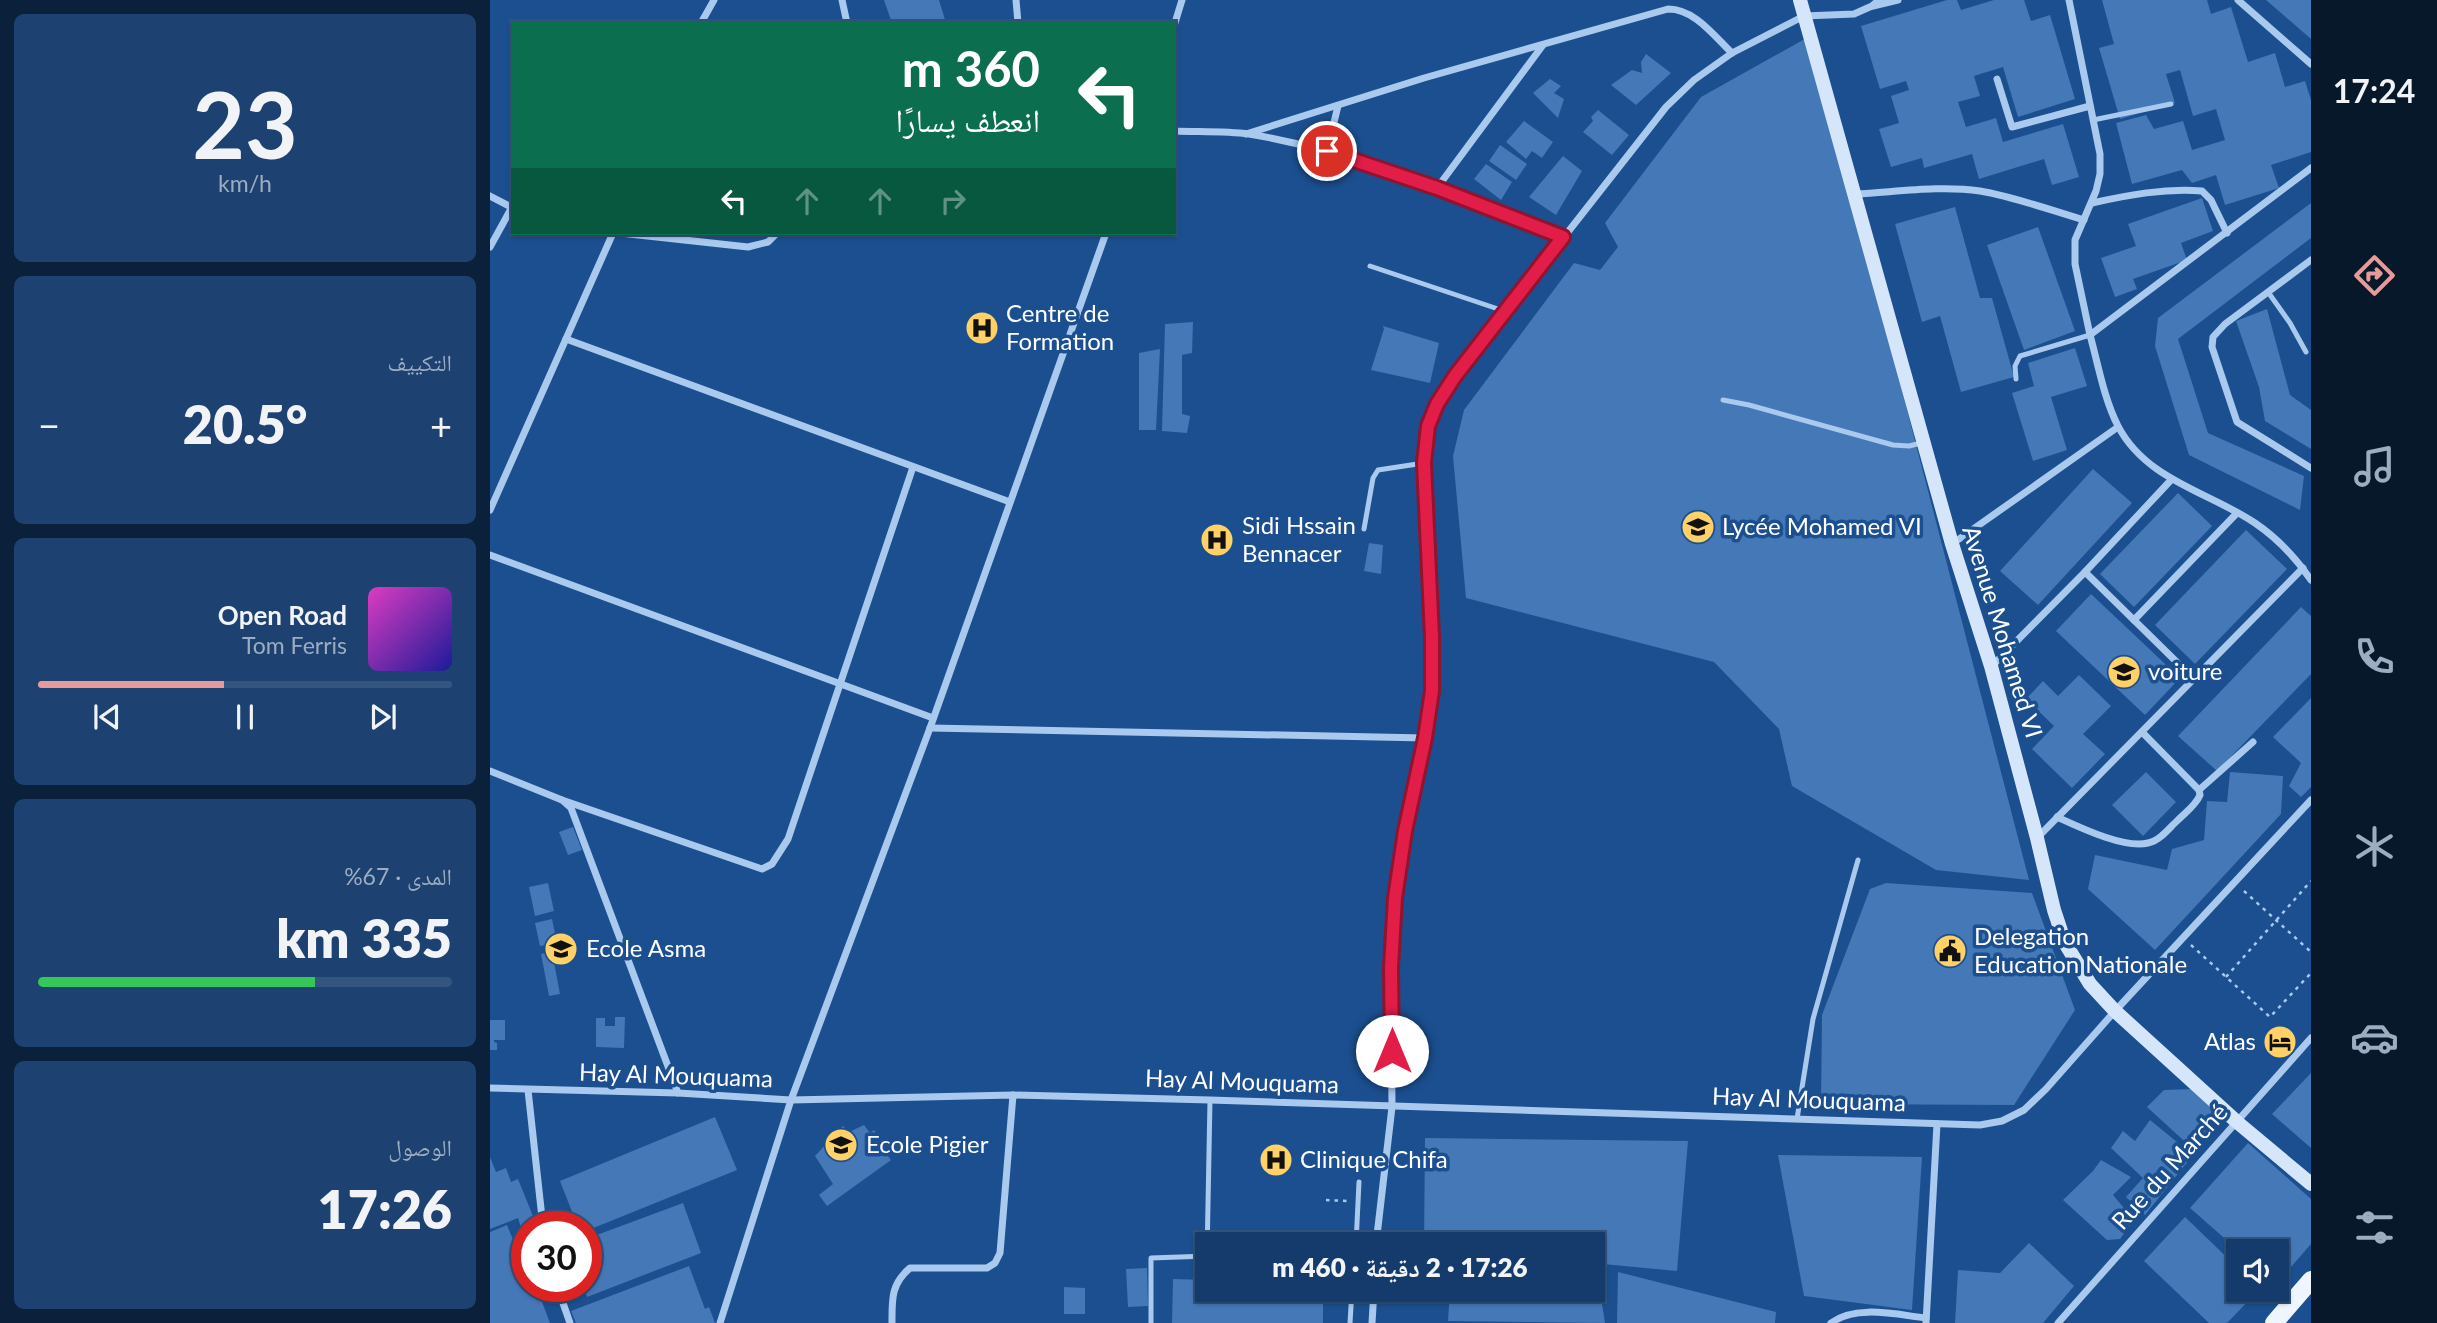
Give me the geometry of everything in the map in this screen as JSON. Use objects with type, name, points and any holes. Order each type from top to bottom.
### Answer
[{"type":"main road","name":"Avenue Mohamed VI","points":[[1800,0],[1952,544],[1991,666],[2038,838],[2054,910],[2065,943],[2090,984],[2115,1011],[2237,1122],[2311,1184]]},
{"type":"main road","points":[[2274,1323],[2311,1280]]},
{"type":"street","points":[[702,21],[714,0]]},
{"type":"street","points":[[842,0],[846,21]]},
{"type":"street","points":[[1016,0],[1018,21]]},
{"type":"street","points":[[1176,21],[1182,0]]},
{"type":"street","points":[[1872,6],[1879,0]]},
{"type":"street","points":[[1377,1232],[1392,1107],[1391,967],[1395,898],[1432,691],[1424,463],[1428,426],[1437,404],[1455,376],[1666,107],[1694,80],[1732,53],[1804,16],[1854,14],[1872,6],[1898,0]]},
{"type":"street","points":[[2069,0],[2100,154],[2100,174],[2092,203],[2075,240],[2075,264],[2090,335],[2118,427],[2139,455],[2171,480],[2264,529],[2303,568],[2311,580]]},
{"type":"street","points":[[2238,0],[2311,64]]},
{"type":"street","points":[[1246,134],[1424,78],[1668,9],[1689,13],[1732,53]]},
{"type":"street","points":[[1437,188],[1544,44]]},
{"type":"street","points":[[1997,79],[2012,127],[2090,106]]},
{"type":"street","points":[[1327,151],[1338,106]]},
{"type":"street","points":[[1176,131],[1246,134],[1327,151],[1437,188],[1563,237]]},
{"type":"street","points":[[2090,335],[2311,168]]},
{"type":"street","points":[[1856,194],[1978,191],[2016,199],[2084,220]]},
{"type":"street","points":[[2092,203],[2171,191],[2202,191],[2211,200],[2227,233]]},
{"type":"street","points":[[490,196],[511,206]]},
{"type":"street","points":[[490,247],[511,209]]},
{"type":"street","points":[[490,510],[612,235]]},
{"type":"street","points":[[638,235],[748,247],[768,242],[775,235]]},
{"type":"street","points":[[720,1323],[791,1100],[930,728],[1105,235]]},
{"type":"street","points":[[2311,260],[2225,324],[2213,337],[2212,346],[2237,422],[2311,468]]},
{"type":"street","points":[[566,339],[1010,502]]},
{"type":"street","points":[[1952,544],[2118,427]]},
{"type":"street","points":[[490,771],[562,800],[762,869],[772,864],[788,839],[913,467]]},
{"type":"street","points":[[1991,666],[2085,572],[2171,480]]},
{"type":"street","points":[[2134,620],[2237,513]]},
{"type":"street","points":[[490,555],[933,718]]},
{"type":"street","points":[[2038,838],[2303,568]]},
{"type":"street","points":[[2085,572],[2194,679]]},
{"type":"street","points":[[930,728],[1425,738]]},
{"type":"street","points":[[2057,817],[2098,835],[2138,844],[2149,843],[2159,838],[2196,803],[2199,790],[2142,732]]},
{"type":"street","points":[[2199,790],[2253,742]]},
{"type":"street","points":[[562,800],[571,808],[678,1093]]},
{"type":"street","name":"Hay Al Mouquama","points":[[490,1088],[678,1093],[791,1100],[1013,1095],[1980,1125],[2002,1121],[2024,1110],[2046,1089],[2311,800]]},
{"type":"street","name":"Rue du Marché","points":[[2058,1323],[2311,1038]]},
{"type":"street","points":[[528,1090],[541,1211]]},
{"type":"street","points":[[892,1323],[891,1294],[899,1277],[910,1268],[987,1268],[995,1263],[1000,1253],[1013,1095]]},
{"type":"street","points":[[1831,1323],[1846,1316],[1875,1313],[1926,1321],[1937,1124]]},
{"type":"street","points":[[563,1302],[570,1323]]},
{"type":"street","points":[[1371,1323],[1373,1302]]},
{"type":"lane","points":[[2093,120],[2171,104]]},
{"type":"lane","points":[[1370,266],[1507,312]]},
{"type":"lane","points":[[2268,292],[2306,352]]},
{"type":"lane","points":[[2016,379],[2015,366],[2020,356],[2090,335]]},
{"type":"lane","points":[[1723,400],[1893,445],[1924,443]]},
{"type":"lane","points":[[1364,529],[1373,478],[1378,470],[1424,463]]},
{"type":"lane","points":[[1797,1119],[1813,1019],[1858,860]]},
{"type":"lane","points":[[1207,1232],[1210,1100]]},
{"type":"lane","points":[[1357,1232],[1359,1182]]},
{"type":"lane","points":[[1151,1323],[1151,1258],[1195,1256]]},
{"type":"lane","points":[[1350,1323],[1351,1302]]},
{"type":"path","points":[[2226,977],[2311,881]]},
{"type":"path","points":[[2234,882],[2311,952]]},
{"type":"path","points":[[2183,938],[2270,1017],[2311,973]]},
{"type":"path","points":[[1326,1200],[1358,1201]]},
{"type":"building","points":[[884,0],[939,0],[945,21],[891,21]]},
{"type":"building","points":[[1947,0],[1957,0],[1961,10],[1994,0],[2024,0],[2031,21],[2050,15],[2075,99],[2018,117],[2003,67],[1974,76],[1980,96],[1958,102],[1966,127],[1996,118],[2003,142],[2063,124],[2079,177],[2052,185],[2044,159],[1979,179],[1972,154],[1924,168],[1922,158],[1891,167],[1879,129],[1899,123],[1891,96],[1909,90],[1906,81],[1880,89],[1861,26]]},
{"type":"building","points":[[2102,0],[2207,0],[2211,14],[2231,7],[2248,62],[2275,53],[2285,87],[2305,81],[2311,100],[2311,152],[2271,165],[2279,188],[2225,205],[2216,175],[2192,183],[2182,170],[2132,184],[2116,123],[2146,115],[2154,129],[2183,121],[2192,150],[2225,140],[2216,109],[2193,116],[2180,70],[2166,74],[2175,103],[2120,119],[2099,48],[2114,44]]},
{"type":"building","points":[[2266,0],[2311,0],[2311,39]]},
{"type":"building","name":"Lycée Mohamed VI","points":[[1810,36],[2029,880],[1936,870],[1792,786],[1779,729],[1714,662],[1466,598],[1453,456],[1464,410],[1574,263],[1600,270],[1618,247],[1605,223],[1701,97]]},
{"type":"building","points":[[1646,54],[1671,73],[1636,105],[1611,85],[1632,70],[1642,73],[1641,62]]},
{"type":"building","points":[[1550,79],[1561,86],[1554,93],[1564,99],[1558,118],[1533,93]]},
{"type":"building","points":[[1598,110],[1629,135],[1612,155],[1583,132]]},
{"type":"building","points":[[1524,121],[1553,142],[1542,158],[1532,151],[1526,159],[1506,142]]},
{"type":"building","points":[[1500,145],[1527,164],[1516,180],[1489,161]]},
{"type":"building","points":[[1563,156],[1582,171],[1556,215],[1529,197]]},
{"type":"building","points":[[1486,164],[1512,182],[1501,200],[1474,179]]},
{"type":"building","points":[[2202,198],[2213,231],[2181,243],[2187,260],[2133,279],[2137,289],[2115,297],[2101,258],[2136,246],[2128,224]]},
{"type":"building","points":[[2311,203],[2311,238],[2178,339],[2208,433],[2304,476],[2300,510],[2189,455],[2155,346],[2158,318]]},
{"type":"building","points":[[1955,207],[1980,298],[1992,298],[2014,377],[1961,392],[1940,316],[1922,322],[1895,224]]},
{"type":"building","points":[[2038,227],[2075,331],[2024,350],[1987,245]]},
{"type":"building","points":[[2267,309],[2290,395],[2311,410],[2311,449],[2265,421],[2259,387],[2236,321]]},
{"type":"building","points":[[1193,322],[1192,353],[1182,355],[1182,414],[1190,416],[1187,433],[1162,431],[1165,324]]},
{"type":"building","points":[[1383,326],[1439,343],[1430,383],[1371,370]]},
{"type":"building","points":[[2075,348],[2087,386],[2051,397],[2067,450],[2033,461],[2012,393],[2034,386],[2028,363]]},
{"type":"building","points":[[1160,349],[1156,430],[1139,430],[1139,353]]},
{"type":"building","points":[[2093,469],[2132,503],[2038,605],[2000,571]]},
{"type":"building","points":[[2178,493],[2212,526],[2134,607],[2100,574]]},
{"type":"building","points":[[2246,530],[2287,569],[2195,664],[2155,625]]},
{"type":"building","points":[[1369,543],[1383,545],[1381,574],[1364,571]]},
{"type":"building","points":[[2091,594],[2180,678],[2145,715],[2056,631]]},
{"type":"building","points":[[2301,607],[2311,616],[2311,674],[2217,771],[2178,736]]},
{"type":"building","points":[[2079,675],[2111,706],[2083,734],[2105,754],[2072,788],[2032,749],[2054,726],[2026,699],[2043,681],[2058,696]]},
{"type":"building","points":[[2311,698],[2311,787],[2301,797],[2289,786],[2301,763],[2273,737]]},
{"type":"building","points":[[2146,772],[2176,802],[2143,836],[2112,805]]},
{"type":"building","points":[[2230,772],[2283,776],[2281,814],[2155,950],[2088,889],[2095,855],[2167,870],[2172,849],[2204,840],[2207,801],[2227,802]]},
{"type":"building","points":[[573,827],[582,850],[568,855],[559,832]]},
{"type":"building","points":[[548,883],[554,911],[535,916],[529,887]]},
{"type":"building","name":"Delegation Education Nationale","points":[[1886,883],[2032,893],[2075,1010],[2014,1105],[1821,1104],[1822,1015],[1870,889]]},
{"type":"building","points":[[552,919],[557,943],[540,946],[535,923]]},
{"type":"building","points":[[552,952],[560,994],[549,996],[541,954]]},
{"type":"building","points":[[615,1017],[625,1017],[624,1048],[596,1047],[596,1018],[605,1018],[605,1026],[615,1026]]},
{"type":"building","points":[[490,1020],[505,1020],[505,1040],[494,1040],[497,1050],[490,1050]]},
{"type":"building","points":[[2311,1073],[2311,1148],[2272,1114]]},
{"type":"building","points":[[2192,1089],[2224,1119],[2194,1150],[2147,1107],[2164,1090]]},
{"type":"building","points":[[715,1117],[737,1170],[602,1225],[602,1211],[572,1211],[560,1181]]},
{"type":"building","points":[[2150,1120],[2193,1155],[2145,1215],[2126,1197],[2143,1178],[2111,1148],[2123,1131],[2135,1141]]},
{"type":"building","points":[[864,1125],[870,1133],[874,1130],[881,1140],[876,1141],[891,1160],[827,1206],[819,1195],[833,1184],[815,1156],[843,1126],[849,1132]]},
{"type":"building","points":[[1425,1138],[1688,1141],[1677,1271],[1605,1264],[1605,1232],[1424,1232]]},
{"type":"building","points":[[2248,1143],[2311,1199],[2311,1244],[2289,1269],[2289,1239],[2226,1240],[2190,1208]]},
{"type":"building","points":[[1778,1155],[1922,1157],[1912,1310],[1804,1296]]},
{"type":"building","points":[[490,1157],[496,1172],[506,1168],[511,1182],[518,1179],[531,1211],[511,1211],[511,1221],[490,1229]]},
{"type":"building","points":[[2101,1160],[2131,1177],[2113,1195],[2134,1220],[2120,1239],[2107,1240],[2063,1200]]},
{"type":"building","points":[[683,1203],[701,1253],[602,1291],[602,1233]]},
{"type":"building","points":[[2185,1217],[2226,1256],[2226,1302],[2247,1302],[2227,1323],[2209,1323],[2144,1261]]},
{"type":"building","points":[[507,1225],[511,1235],[511,1302],[542,1302],[550,1323],[490,1323],[490,1232]]},
{"type":"building","points":[[2029,1243],[2074,1286],[2043,1323],[1955,1323],[1958,1270],[2000,1273]]},
{"type":"building","points":[[689,1266],[705,1309],[709,1307],[715,1323],[576,1323],[571,1311],[602,1302],[602,1299]]},
{"type":"building","points":[[1147,1268],[1148,1306],[1128,1307],[1126,1269]]},
{"type":"building","points":[[1618,1272],[1776,1312],[1775,1323],[1617,1323]]},
{"type":"building","points":[[1173,1279],[1195,1280],[1195,1302],[1323,1302],[1323,1323],[1172,1323]]},
{"type":"building","points":[[1064,1287],[1085,1288],[1085,1314],[1064,1314]]},
{"type":"building","points":[[1449,1302],[1602,1302],[1605,1323],[1448,1321]]},
{"type":"place","name":"Centre de Formation","points":[[982,328]]},
{"type":"place","name":"Lycée Mohamed VI","points":[[1698,527]]},
{"type":"place","name":"Sidi Hssain Bennacer","points":[[1217,540]]},
{"type":"place","name":"voiture","points":[[2124,672]]},
{"type":"place","name":"Ecole Asma","points":[[561,949]]},
{"type":"place","name":"Delegation Education Nationale","points":[[1950,951]]},
{"type":"place","name":"Atlas","points":[[2280,1042]]},
{"type":"place","name":"Ecole Pigier","points":[[841,1145]]},
{"type":"place","name":"Clinique Chifa","points":[[1276,1160]]},
{"type":"route","points":[[1327,151],[1437,188],[1563,237],[1455,376],[1437,404],[1428,426],[1424,463],[1432,691],[1395,898],[1391,967],[1392,1051]]}]
